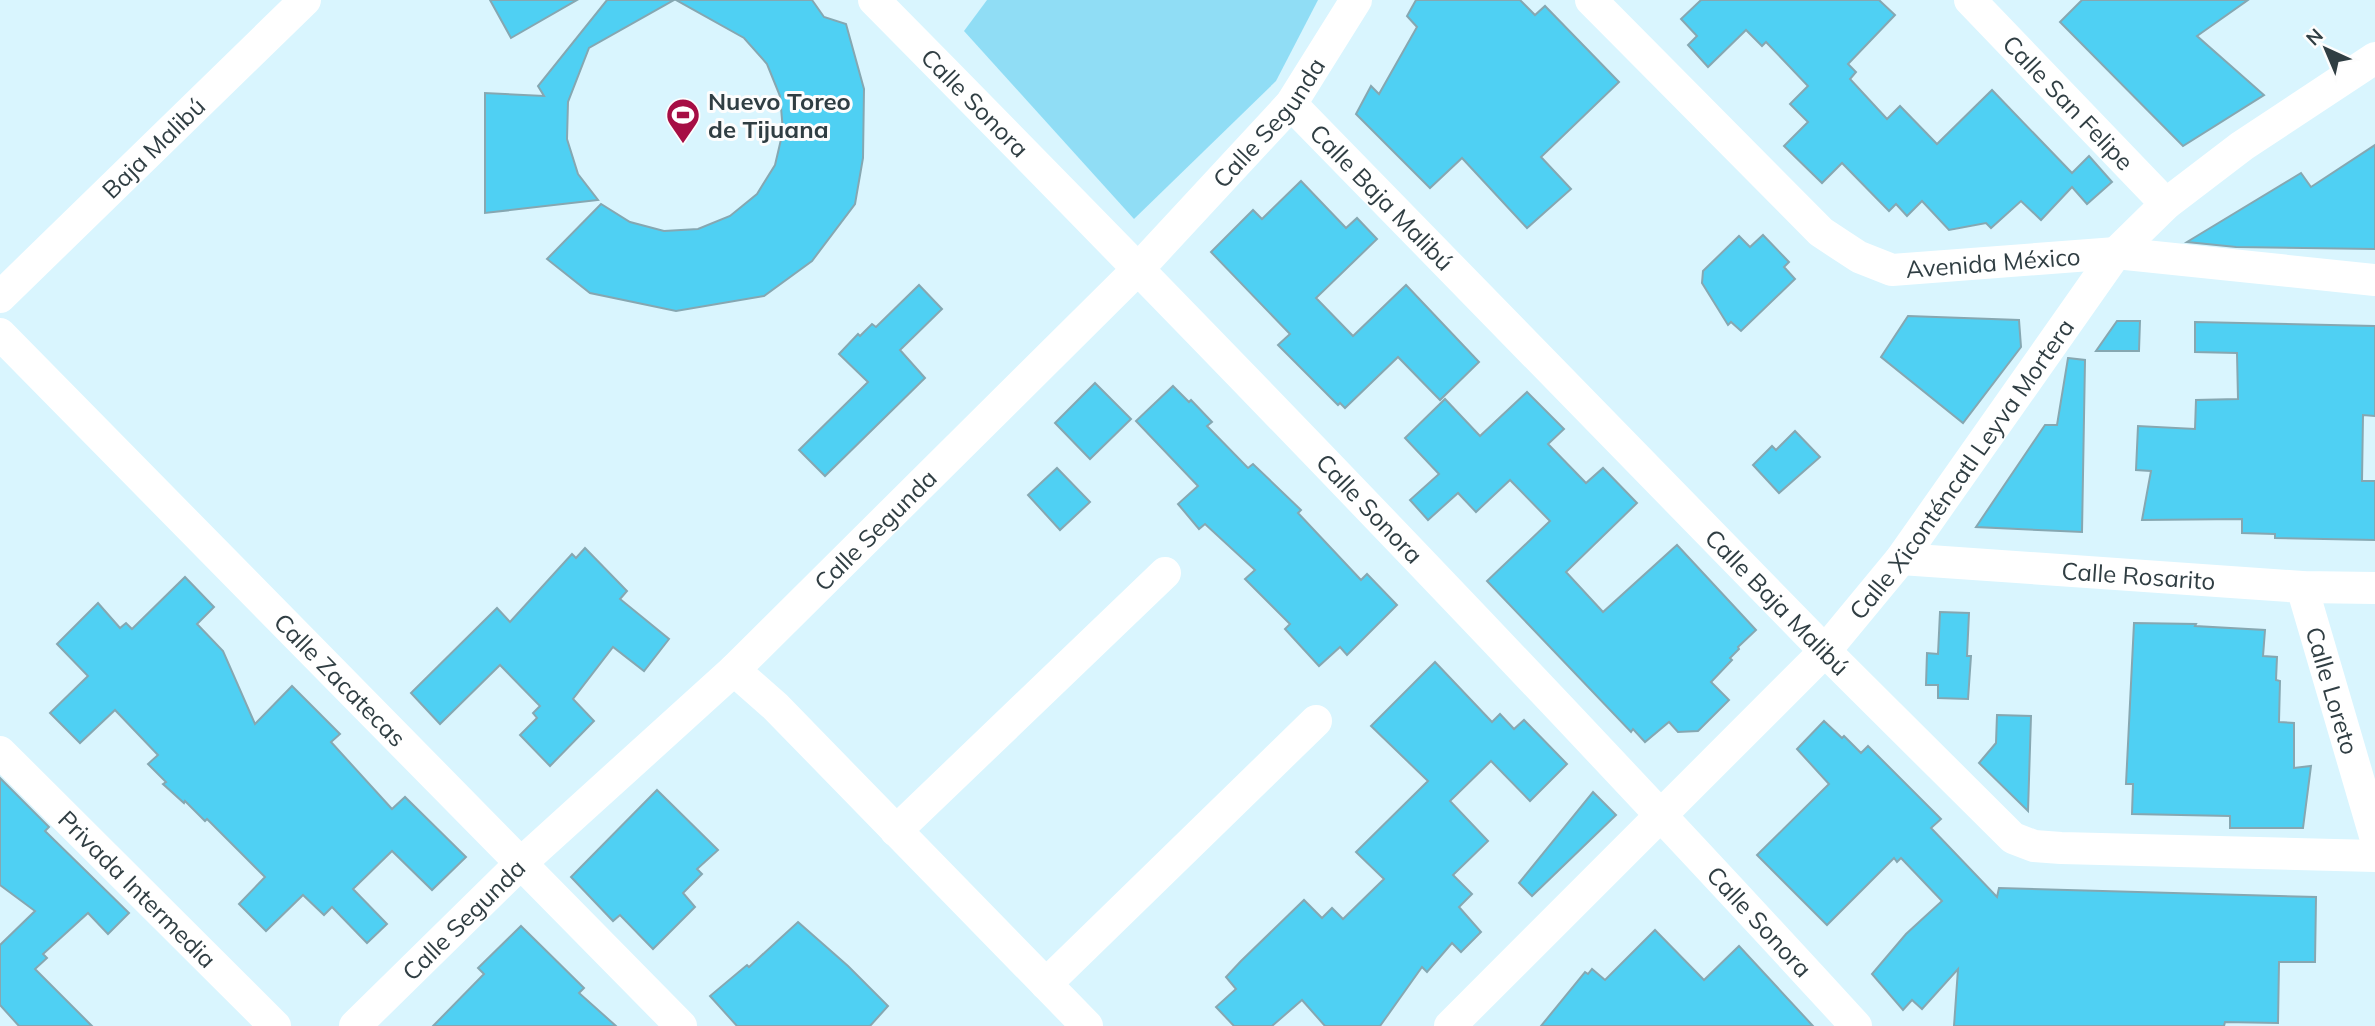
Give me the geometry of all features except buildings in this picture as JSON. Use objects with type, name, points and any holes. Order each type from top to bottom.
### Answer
[{"type":"street","name":"Baja Malibú","points":[[0,297],[305,0]]},
{"type":"street","name":"Calle Sonora","points":[[874,0],[1139,268],[1661,814],[1856,1026]]},
{"type":"street","name":"Calle Segunda","points":[[355,1026],[520,864],[734,670],[1139,268],[1291,103],[1356,0]]},
{"type":"street","name":"Avenida México","points":[[1591,0],[1821,232],[1859,257],[1892,270],[2116,253],[2375,280]]},
{"type":"street","name":"Calle San Felipe","points":[[1970,0],[2166,204]]},
{"type":"street","name":"Calle Xiconténcatl Leyva Mortera","points":[[1450,1026],[1825,651],[1901,559],[2116,253],[2166,204],[2242,146],[2375,58]]},
{"type":"street","name":"Calle Baja Malibú","points":[[1291,103],[1825,651],[2012,838],[2034,846],[2061,848],[2375,856]]},
{"type":"street","name":"Calle Zacatecas","points":[[0,334],[681,1026]]},
{"type":"street","name":"Calle Rosarito","points":[[1901,559],[2302,587],[2375,588]]},
{"type":"street","points":[[896,831],[1165,573]]},
{"type":"street","name":"Calle Loreto","points":[[2302,587],[2375,836]]},
{"type":"street","points":[[734,670],[775,706],[1087,1026]]},
{"type":"street","points":[[1046,984],[1316,721]]},
{"type":"street","name":"Privada Intermedia","points":[[0,752],[275,1026]]},
{"type":"shaded area","points":[[987,0],[1318,0],[1276,81],[1134,219],[964,31]]},
{"type":"place","name":"Nuevo Toreo de Tijuana","points":[[683,145]]}]
